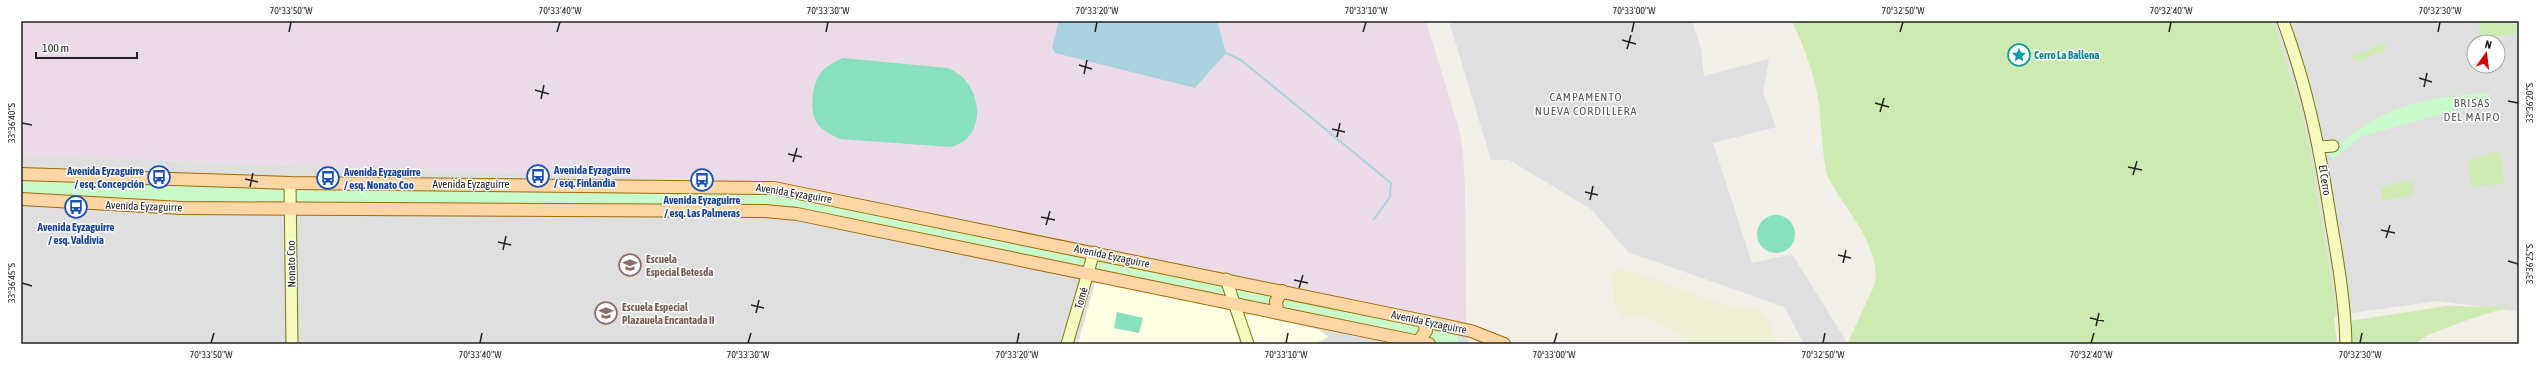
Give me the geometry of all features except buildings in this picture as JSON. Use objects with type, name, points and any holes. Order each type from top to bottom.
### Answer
[{"type":"main road","name":"Avenida Eyzaguirre","points":[[21,174],[290,183],[756,186],[804,194],[1226,279],[1476,333],[1504,344]]},
{"type":"main road","name":"Avenida Eyzaguirre","points":[[21,199],[139,206],[777,212],[825,218],[1424,343]]},
{"type":"main road","points":[[1278,312],[1276,301],[1282,291]]},
{"type":"main road","points":[[1424,321],[1426,331],[1424,343]]},
{"type":"street","name":"El Cerro","points":[[2283,21],[2302,76],[2320,147],[2343,296],[2346,344]]},
{"type":"street","points":[[2320,147],[2333,146]]},
{"type":"street","name":"Nonato Coo","points":[[290,183],[292,344]]},
{"type":"street","name":"Tomé","points":[[1068,344],[1094,252]]},
{"type":"street","points":[[1226,279],[1248,344]]},
{"type":"shaded area","points":[[21,21],[1426,21],[1459,129],[1463,152],[1465,186],[1466,325],[811,188],[770,182],[21,155]]},
{"type":"shaded area","points":[[1449,21],[1692,21],[1701,49],[1704,76],[1769,59],[1763,92],[1776,127],[1713,143],[1752,263],[1792,254],[1848,344],[1804,344],[1784,307],[1628,252],[1591,209],[1509,160],[1491,160]]},
{"type":"shaded area","points":[[2273,21],[2519,21],[2519,312],[2439,301],[2337,315],[2311,156],[2300,107]]},
{"type":"shaded area","points":[[21,155],[770,182],[811,188],[1466,325],[1469,344],[21,344]]},
{"type":"shaded area","points":[[1617,270],[1636,272],[1720,303],[1760,311],[1768,318],[1778,344],[1696,344],[1647,318],[1622,318],[1614,301],[1613,286],[1608,274]]},
{"type":"shaded area","points":[[1096,279],[1229,308],[1240,344],[1078,344]]},
{"type":"shaded area","points":[[1241,311],[1319,330],[1329,337],[1313,344],[1254,344]]},
{"type":"green space","points":[[1792,21],[2273,21],[2300,107],[2311,156],[2337,315],[2334,318],[2337,344],[1850,344],[1848,342],[1874,286],[1876,272],[1868,243],[1828,177],[1823,153],[1819,104],[1815,83],[1805,51]]},
{"type":"green space","points":[[2480,21],[2517,25],[2516,34],[2478,34]]},
{"type":"green space","points":[[2385,43],[2386,50],[2359,61],[2354,60],[2352,56]]},
{"type":"green space","points":[[843,58],[947,68],[959,75],[969,84],[977,109],[976,122],[971,133],[963,142],[950,147],[840,139],[827,132],[819,126],[815,118],[812,105],[813,92],[817,79],[822,71],[830,64]]},
{"type":"green space","points":[[2486,93],[2491,95],[2490,101],[2362,136],[2333,159],[2329,155],[2346,139],[2364,126],[2401,108],[2441,98]]},
{"type":"green space","points":[[2494,152],[2499,152],[2505,184],[2471,187],[2467,164],[2469,161]]},
{"type":"green space","points":[[2406,180],[2413,183],[2414,195],[2381,201],[2381,188]]},
{"type":"green space","points":[[21,181],[300,189],[549,188],[757,191],[1097,255],[1458,335],[1458,343],[1447,344],[809,212],[46,198],[21,195]]},
{"type":"green space","points":[[1772,215],[1780,215],[1790,220],[1794,227],[1794,241],[1790,248],[1780,253],[1772,253],[1762,248],[1760,245],[1757,238],[1757,230],[1762,220],[1765,218]]},
{"type":"green space","points":[[2446,306],[2509,307],[2470,319],[2430,334],[2414,344],[2352,344],[2350,321]]},
{"type":"green space","points":[[1117,312],[1143,318],[1139,333],[1114,328]]},
{"type":"water","points":[[1059,21],[1217,21],[1226,53],[1195,88],[1055,53],[1052,47]]},
{"type":"waterway","points":[[1226,53],[1241,60],[1391,183],[1390,197],[1374,219]]},
{"type":"place","name":"Cerro La Ballena","points":[[2019,55]]},
{"type":"place","name":"Avenida Eyzaguirre / esq. Finlandia","points":[[538,176]]},
{"type":"place","name":"Avenida Eyzaguirre / esq. Concepción","points":[[159,177]]},
{"type":"place","name":"Avenida Eyzaguirre / esq. Nonato Coo","points":[[328,178]]},
{"type":"place","name":"Avenida Eyzaguirre / esq. Las Palmeras","points":[[702,180]]},
{"type":"place","name":"Avenida Eyzaguirre / esq. Valdivia","points":[[76,207]]},
{"type":"place","name":"Escuela Especial Betesda","points":[[630,265]]},
{"type":"place","name":"Escuela Especial Plazauela Encantada II","points":[[606,313]]},
{"type":"district","name":"CAMPAMENTO NUEVA CORDILLERA","points":[[1586,104]]},
{"type":"district","name":"BRISAS DEL MAIPO","points":[[2472,110]]}]
